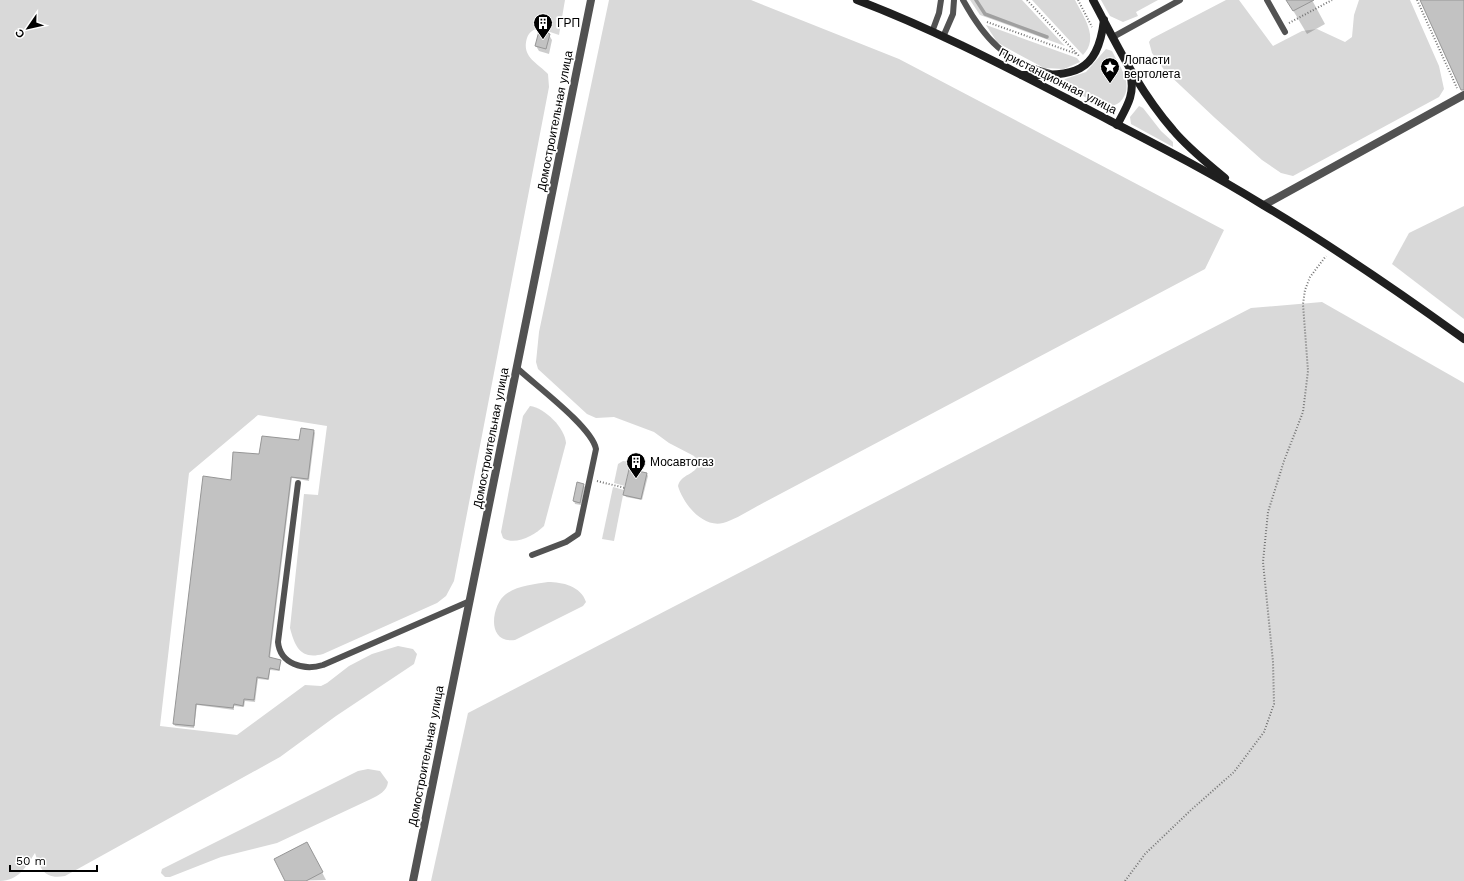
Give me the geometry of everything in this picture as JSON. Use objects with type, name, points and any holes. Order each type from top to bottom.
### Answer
[{"type":"main road","name":"Пристанционная улица","points":[[857,0],[943,37],[1021,75],[1244,193]]},
{"type":"main road","points":[[1093,0],[1128,66],[1152,103],[1174,131],[1214,169],[1244,193],[1332,248],[1464,339]]},
{"type":"main road","points":[[1021,75],[1057,75],[1073,72],[1090,60],[1100,43],[1104,20]]},
{"type":"main road","points":[[1117,125],[1131,96],[1133,87],[1128,66]]},
{"type":"street","name":"Домостроительная улица","points":[[413,881],[591,0]]},
{"type":"street","points":[[1264,205],[1463,96]]},
{"type":"lane","points":[[932,32],[939,14],[941,0]]},
{"type":"lane","points":[[943,37],[953,14],[954,0]]},
{"type":"lane","points":[[963,0],[981,31],[1002,52],[1023,64],[1057,75]]},
{"type":"lane","points":[[1113,37],[1180,0]]},
{"type":"lane","points":[[1267,0],[1283,29]]},
{"type":"lane","points":[[517,368],[584,428],[594,440],[596,453],[578,534],[566,542],[532,555]]},
{"type":"lane","points":[[298,483],[278,642],[279,649],[288,662],[304,667],[323,665],[470,601]]},
{"type":"path","points":[[1027,0],[1082,60]]},
{"type":"path","points":[[1078,0],[1094,31]]},
{"type":"path","points":[[1283,29],[1332,0]]},
{"type":"path","points":[[1417,0],[1463,96]]},
{"type":"path","points":[[982,20],[1078,55]]},
{"type":"path","points":[[1125,881],[1145,854],[1234,772],[1264,732],[1274,704],[1273,662],[1263,562],[1268,512],[1284,461],[1303,412],[1308,371],[1303,304],[1305,290],[1310,277],[1332,248]]},
{"type":"path","points":[[590,479],[625,488]]},
{"type":"shaded area","points":[[0,0],[565,0],[559,35],[538,28],[531,32],[527,38],[526,50],[528,55],[548,74],[549,87],[454,581],[446,596],[437,603],[323,654],[309,655],[304,653],[294,641],[290,628],[304,494],[318,495],[327,426],[258,415],[189,473],[160,726],[237,735],[305,685],[321,686],[349,666],[372,654],[398,646],[413,649],[417,654],[414,664],[336,716],[280,757],[65,876],[58,877],[48,875],[44,872],[35,853],[25,868],[17,876],[12,879],[0,881]]},
{"type":"shaded area","points":[[609,0],[751,0],[899,59],[1224,230],[1205,269],[738,517],[723,523],[715,524],[708,522],[694,513],[684,500],[678,486],[682,479],[697,468],[699,464],[694,456],[669,443],[654,432],[614,417],[596,418],[587,414],[538,369],[536,362],[539,332]]},
{"type":"shaded area","points":[[970,0],[1022,0],[1065,46],[980,15]]},
{"type":"shaded area","points":[[1032,0],[1075,0],[1086,20],[1090,34],[1088,48],[1083,55]]},
{"type":"shaded area","points":[[1101,0],[1158,0],[1136,12],[1138,16],[1123,22],[1110,16]]},
{"type":"shaded area","points":[[1226,0],[1239,0],[1273,46],[1302,31],[1317,29],[1345,42],[1352,37],[1354,15],[1359,0],[1410,0],[1439,66],[1444,89],[1439,97],[1293,176],[1281,173],[1262,160],[1215,118],[1165,71],[1152,53],[1149,42],[1151,39]]},
{"type":"shaded area","points":[[986,25],[1077,58],[1080,62],[1064,69],[1044,68],[997,42]]},
{"type":"shaded area","points":[[1106,49],[1112,51],[1125,76],[1126,83],[1125,96],[1120,102],[1110,106],[1101,105],[1067,87],[1063,83],[1065,79],[1086,72]]},
{"type":"shaded area","points":[[1139,106],[1143,108],[1161,131],[1173,142],[1173,147],[1131,124],[1130,117]]},
{"type":"shaded area","points":[[1464,206],[1464,319],[1392,264],[1409,233]]},
{"type":"shaded area","points":[[1322,302],[1464,383],[1464,881],[431,881],[468,713],[1251,308]]},
{"type":"shaded area","points":[[530,406],[548,415],[558,425],[565,437],[566,443],[544,526],[530,536],[513,541],[503,538],[501,532],[523,416]]},
{"type":"shaded area","points":[[623,461],[630,462],[625,486],[614,483],[618,464]]},
{"type":"shaded area","points":[[613,487],[624,490],[614,541],[602,539]]},
{"type":"shaded area","points":[[548,582],[570,586],[580,592],[586,602],[583,606],[515,640],[505,640],[499,636],[495,630],[494,622],[497,606],[501,599],[510,591],[515,589]]},
{"type":"shaded area","points":[[368,769],[380,771],[388,782],[386,788],[380,794],[371,799],[277,843],[221,857],[170,877],[165,877],[161,873],[162,869],[358,771]]},
{"type":"building","points":[[1286,0],[1314,0],[1293,11]]},
{"type":"building","points":[[1420,0],[1464,0],[1464,90],[1461,90]]},
{"type":"building","name":"ГРП","points":[[539,31],[550,34],[546,49],[535,46]]},
{"type":"building","points":[[301,428],[314,430],[308,479],[291,477],[269,657],[281,660],[279,670],[270,668],[268,679],[257,677],[254,700],[244,699],[243,706],[234,704],[233,708],[196,704],[194,726],[173,724],[203,476],[231,480],[233,452],[259,454],[262,436],[299,440]]},
{"type":"building","name":"Мосавтогаз","points":[[629,469],[647,473],[641,499],[623,495]]},
{"type":"building","points":[[577,482],[584,484],[580,503],[573,501]]},
{"type":"building","points":[[307,842],[323,872],[306,881],[285,881],[274,859]]},
{"type":"waterway","points":[[976,0],[985,14],[1047,37]]},
{"type":"place","name":"ГРП","points":[[543,40]]},
{"type":"place","name":"Лопасти вертолета","points":[[1110,84]]},
{"type":"place","name":"Мосавтогаз","points":[[636,479]]}]
